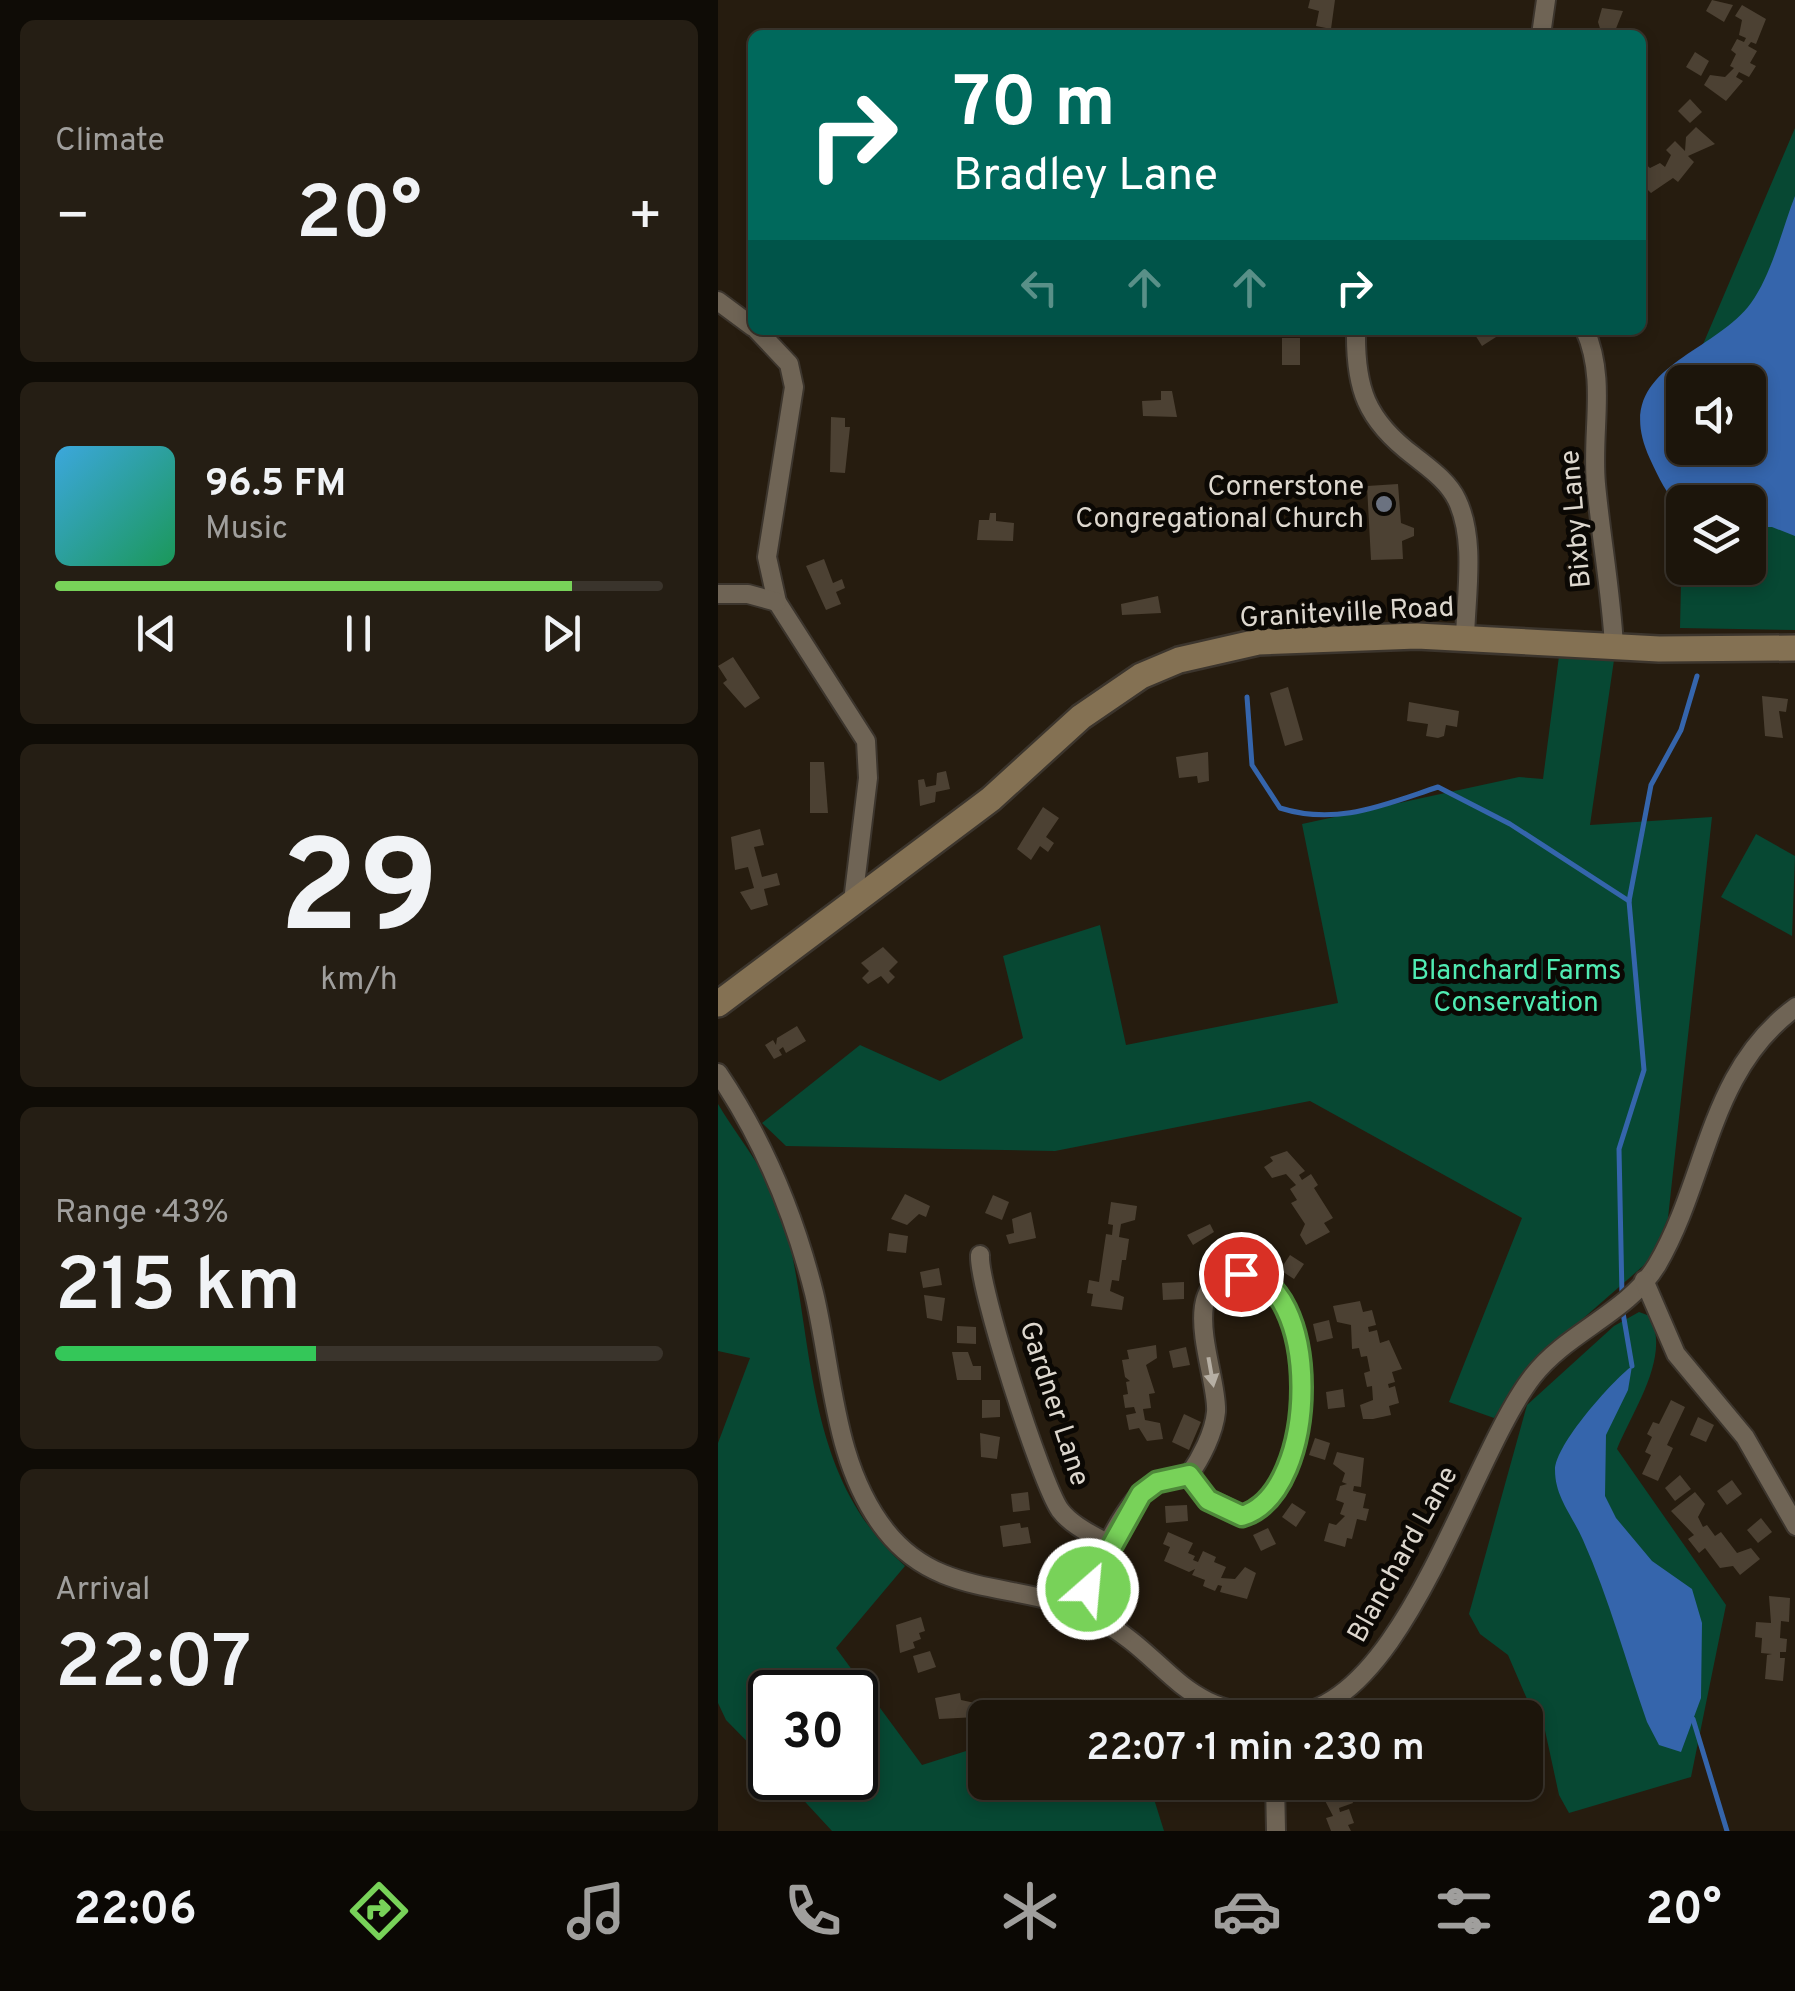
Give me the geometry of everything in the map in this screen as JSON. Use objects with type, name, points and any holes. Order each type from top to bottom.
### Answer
[{"type":"main road","name":"Graniteville Road","points":[[718,1004],[990,798],[1081,717],[1142,676],[1179,660],[1258,642],[1465,638],[1614,646],[1796,648]]},
{"type":"street","points":[[1542,30],[1546,0]]},
{"type":"street","points":[[718,300],[748,323]]},
{"type":"street","points":[[761,335],[788,364],[794,388],[768,535],[776,602],[866,741],[868,778],[853,901]]},
{"type":"street","points":[[1356,335],[1356,371],[1370,409],[1398,444],[1450,487],[1458,501],[1467,536],[1465,638]]},
{"type":"street","name":"Bixby Lane","points":[[1587,335],[1596,365],[1595,480],[1611,582],[1614,646]]},
{"type":"street","points":[[718,594],[748,594],[776,602]]},
{"type":"street","name":"Blanchard Lane","points":[[1336,1700],[1377,1664],[1492,1456],[1509,1412],[1533,1375],[1657,1265],[1730,1083],[1758,1041],[1796,1007]]},
{"type":"street","name":"Blanchard Lane","points":[[718,1073],[793,1215],[846,1450],[885,1530],[920,1565],[971,1586],[1023,1594],[1080,1610],[1136,1644],[1199,1700]]},
{"type":"street","name":"Gardner Lane","points":[[980,1255],[1010,1371],[1050,1493],[1065,1516],[1110,1545]]},
{"type":"street","points":[[1257,1276],[1282,1299],[1293,1332],[1300,1404],[1296,1447],[1278,1490],[1257,1510],[1242,1516],[1208,1500],[1189,1475],[1212,1430],[1216,1408],[1203,1333],[1207,1297],[1228,1277],[1257,1276]]},
{"type":"street","points":[[1644,1280],[1676,1354],[1745,1438],[1796,1526]]},
{"type":"street","points":[[1080,1610],[1110,1545],[1141,1494],[1157,1482],[1189,1475]]},
{"type":"street","points":[[1275,1800],[1276,1831]]},
{"type":"green space","points":[[1795,128],[1795,630],[1680,628],[1681,585],[1766,585],[1766,485],[1683,485],[1684,465],[1766,465],[1766,365],[1694,365]]},
{"type":"green space","name":"Blanchard Farms Conservation","points":[[1559,656],[1614,660],[1590,825],[1712,817],[1668,1218],[1650,1260],[1531,1364],[1494,1418],[1449,1402],[1522,1218],[1310,1101],[1055,1151],[786,1146],[762,1123],[860,1045],[940,1081],[1023,1038],[1003,956],[1100,925],[1126,1045],[1338,1003],[1302,824],[1519,777],[1543,779]]},
{"type":"green space","points":[[1756,834],[1795,856],[1792,936],[1721,897]]},
{"type":"green space","points":[[718,1104],[765,1176],[780,1207],[795,1269],[818,1405],[847,1491],[872,1530],[905,1566],[836,1648],[852,1670],[748,1670],[748,1742],[726,1720],[718,1703],[718,1443],[750,1358],[718,1351]]},
{"type":"green space","points":[[1639,1312],[1650,1316],[1656,1349],[1647,1383],[1617,1449],[1726,1605],[1691,1777],[1569,1813],[1559,1795],[1543,1721],[1543,1700],[1527,1699],[1508,1655],[1480,1634],[1469,1614],[1527,1405],[1614,1326]]},
{"type":"green space","points":[[878,1705],[922,1765],[968,1750],[968,1800],[1154,1800],[1164,1831],[832,1831],[803,1800],[878,1800]]},
{"type":"water","points":[[1795,196],[1795,536],[1766,527],[1766,485],[1666,485],[1666,490],[1650,459],[1641,428],[1642,404],[1666,371],[1666,465],[1766,465],[1766,365],[1673,365],[1751,303],[1771,265]]},
{"type":"water","points":[[1632,1366],[1628,1390],[1606,1435],[1605,1496],[1616,1518],[1652,1561],[1692,1589],[1702,1623],[1701,1698],[1681,1752],[1659,1745],[1647,1722],[1601,1584],[1556,1480],[1557,1459],[1574,1430]]},
{"type":"building","points":[[1310,0],[1335,0],[1331,29],[1316,26],[1319,11],[1308,8]]},
{"type":"building","points":[[1712,0],[1733,5],[1724,22],[1706,11]]},
{"type":"building","points":[[1742,5],[1766,19],[1756,44],[1751,42],[1748,46],[1757,51],[1750,63],[1756,66],[1749,77],[1739,72],[1736,77],[1743,81],[1726,101],[1704,85],[1710,75],[1725,77],[1734,68],[1730,66],[1736,54],[1731,50],[1737,39],[1744,42],[1746,38],[1739,35],[1742,20],[1735,16]]},
{"type":"building","points":[[1602,8],[1623,11],[1615,30],[1600,30],[1598,22]]},
{"type":"building","points":[[1695,52],[1709,61],[1701,76],[1686,67]]},
{"type":"building","points":[[1690,99],[1702,112],[1690,123],[1678,111]]},
{"type":"building","points":[[1696,127],[1715,144],[1688,156],[1694,162],[1678,182],[1673,178],[1651,193],[1646,188],[1646,165],[1650,168],[1660,163],[1665,167],[1671,155],[1666,150],[1675,141],[1685,151],[1686,137]]},
{"type":"building","points":[[1475,335],[1499,335],[1482,346]]},
{"type":"building","points":[[1282,338],[1300,338],[1300,365],[1282,365]]},
{"type":"building","points":[[1161,391],[1172,391],[1177,417],[1143,416],[1142,401],[1161,400]]},
{"type":"building","points":[[831,417],[845,418],[845,427],[850,427],[845,473],[830,472]]},
{"type":"building","name":"Cornerstone Congregational Church","points":[[1398,484],[1401,523],[1414,528],[1414,536],[1402,541],[1403,559],[1371,560],[1367,486]]},
{"type":"building","points":[[990,513],[996,513],[996,521],[1014,523],[1013,541],[977,540],[979,520],[989,520]]},
{"type":"building","points":[[824,559],[833,583],[842,579],[845,588],[836,592],[841,604],[826,610],[806,566]]},
{"type":"building","points":[[1158,596],[1161,613],[1122,615],[1121,604]]},
{"type":"building","points":[[733,657],[760,698],[745,708],[723,683],[727,680],[718,666]]},
{"type":"building","points":[[1288,687],[1303,740],[1285,746],[1270,693]]},
{"type":"building","points":[[1762,696],[1788,699],[1786,712],[1779,711],[1783,738],[1765,736]]},
{"type":"building","points":[[1409,702],[1459,711],[1457,727],[1446,725],[1444,736],[1438,738],[1426,736],[1428,724],[1407,721]]},
{"type":"building","points":[[1208,752],[1209,781],[1198,783],[1197,776],[1179,778],[1176,757]]},
{"type":"building","points":[[810,762],[824,762],[828,813],[810,813]]},
{"type":"building","points":[[946,771],[950,789],[936,792],[935,802],[920,806],[918,780],[924,779],[926,787],[936,785],[937,773]]},
{"type":"building","points":[[1043,807],[1059,818],[1046,837],[1054,843],[1048,852],[1040,846],[1031,860],[1017,849]]},
{"type":"building","points":[[760,829],[764,845],[754,847],[762,877],[777,873],[780,885],[764,889],[768,905],[751,910],[740,892],[754,888],[748,867],[735,870],[731,837]]},
{"type":"building","points":[[883,947],[898,962],[889,971],[895,977],[888,984],[881,976],[868,984],[862,978],[869,971],[861,963]]},
{"type":"building","points":[[797,1026],[806,1041],[786,1053],[783,1047],[779,1050],[782,1055],[774,1059],[765,1045],[773,1040],[776,1045],[777,1038]]},
{"type":"building","points":[[1287,1151],[1305,1171],[1299,1175],[1302,1180],[1311,1174],[1318,1185],[1314,1188],[1333,1218],[1324,1223],[1330,1232],[1306,1245],[1300,1235],[1305,1224],[1291,1203],[1297,1200],[1290,1189],[1296,1185],[1286,1174],[1272,1178],[1264,1167],[1273,1161],[1270,1157]]},
{"type":"building","points":[[905,1194],[930,1206],[926,1217],[919,1214],[907,1225],[891,1219]]},
{"type":"building","points":[[993,1195],[1009,1202],[1002,1220],[985,1213]]},
{"type":"building","points":[[1111,1202],[1137,1206],[1135,1220],[1121,1224],[1119,1237],[1129,1239],[1126,1260],[1122,1260],[1119,1281],[1112,1280],[1110,1291],[1124,1297],[1122,1310],[1091,1306],[1093,1294],[1087,1293],[1089,1280],[1099,1282],[1106,1234],[1112,1235],[1113,1225],[1108,1224]]},
{"type":"building","points":[[1031,1212],[1036,1238],[1009,1244],[1006,1235],[1014,1233],[1012,1219]]},
{"type":"building","points":[[1210,1224],[1214,1232],[1193,1245],[1187,1235]]},
{"type":"building","points":[[889,1233],[908,1236],[906,1253],[887,1251]]},
{"type":"building","points":[[1290,1255],[1304,1264],[1294,1279],[1280,1270]]},
{"type":"building","points":[[939,1268],[942,1285],[923,1288],[920,1272]]},
{"type":"building","points":[[1184,1282],[1184,1299],[1163,1300],[1162,1283]]},
{"type":"building","points":[[924,1295],[945,1298],[942,1321],[927,1318]]},
{"type":"building","points":[[1360,1301],[1363,1312],[1372,1310],[1376,1325],[1368,1327],[1369,1332],[1377,1330],[1380,1343],[1389,1340],[1402,1369],[1392,1372],[1395,1382],[1388,1384],[1389,1388],[1395,1386],[1399,1403],[1389,1406],[1391,1415],[1373,1419],[1363,1419],[1360,1405],[1373,1400],[1372,1386],[1367,1387],[1364,1373],[1370,1371],[1367,1356],[1361,1357],[1359,1348],[1352,1349],[1351,1325],[1337,1322],[1333,1306]]},
{"type":"building","points":[[1329,1320],[1333,1338],[1317,1342],[1313,1324]]},
{"type":"building","points":[[957,1326],[976,1327],[976,1344],[957,1343]]},
{"type":"building","points":[[1156,1345],[1157,1358],[1146,1365],[1155,1393],[1149,1394],[1151,1408],[1143,1409],[1145,1420],[1160,1423],[1163,1439],[1147,1441],[1139,1428],[1129,1430],[1126,1415],[1136,1413],[1134,1407],[1125,1408],[1123,1395],[1128,1394],[1126,1382],[1130,1381],[1125,1377],[1122,1360],[1129,1359],[1127,1350]]},
{"type":"building","points":[[1186,1347],[1190,1365],[1173,1368],[1169,1351]]},
{"type":"building","points":[[952,1352],[968,1352],[973,1366],[981,1366],[981,1380],[957,1380]]},
{"type":"building","points":[[1343,1389],[1345,1407],[1328,1409],[1326,1392]]},
{"type":"building","points":[[982,1400],[1000,1400],[1000,1417],[982,1418]]},
{"type":"building","points":[[1671,1400],[1685,1407],[1667,1445],[1673,1448],[1658,1481],[1642,1474],[1651,1455],[1645,1452],[1652,1437],[1647,1434],[1653,1422],[1659,1424]]},
{"type":"building","points":[[1184,1414],[1201,1422],[1189,1450],[1172,1442]]},
{"type":"building","points":[[1698,1417],[1714,1425],[1706,1442],[1690,1435]]},
{"type":"building","points":[[980,1433],[1000,1437],[997,1459],[981,1457]]},
{"type":"building","points":[[1315,1438],[1330,1443],[1325,1460],[1309,1455]]},
{"type":"building","points":[[1337,1452],[1364,1458],[1361,1487],[1354,1486],[1353,1491],[1366,1494],[1363,1508],[1369,1509],[1366,1521],[1357,1519],[1352,1539],[1347,1538],[1345,1547],[1324,1541],[1329,1523],[1336,1525],[1345,1516],[1340,1514],[1344,1503],[1336,1500],[1340,1486],[1347,1484],[1342,1482],[1345,1473],[1333,1464]]},
{"type":"building","points":[[1680,1475],[1691,1489],[1675,1501],[1665,1488]]},
{"type":"building","points":[[1732,1480],[1742,1494],[1727,1505],[1717,1491]]},
{"type":"building","points":[[1028,1492],[1030,1510],[1013,1512],[1011,1494]]},
{"type":"building","points":[[1695,1492],[1705,1504],[1698,1517],[1703,1527],[1707,1525],[1715,1536],[1721,1532],[1737,1553],[1751,1548],[1760,1559],[1740,1575],[1733,1566],[1720,1568],[1705,1548],[1699,1553],[1688,1539],[1694,1535],[1671,1511]]},
{"type":"building","points":[[1292,1503],[1306,1512],[1296,1527],[1282,1517]]},
{"type":"building","points":[[1187,1505],[1188,1521],[1166,1523],[1165,1506]]},
{"type":"building","points":[[1761,1518],[1772,1532],[1758,1543],[1747,1530]]},
{"type":"building","points":[[1020,1523],[1021,1528],[1028,1527],[1031,1543],[1003,1547],[1000,1526]]},
{"type":"building","points":[[1268,1528],[1276,1544],[1261,1551],[1253,1535]]},
{"type":"building","points":[[1168,1532],[1193,1543],[1188,1553],[1195,1556],[1193,1560],[1198,1562],[1203,1551],[1216,1557],[1214,1562],[1226,1567],[1221,1578],[1235,1579],[1245,1567],[1256,1573],[1247,1599],[1220,1592],[1222,1586],[1218,1585],[1215,1591],[1203,1586],[1205,1580],[1192,1575],[1195,1569],[1189,1572],[1164,1561],[1170,1547],[1163,1544]]},
{"type":"building","points":[[1769,1596],[1790,1598],[1789,1622],[1781,1621],[1780,1638],[1787,1639],[1786,1652],[1780,1652],[1780,1658],[1785,1658],[1783,1681],[1765,1679],[1767,1655],[1772,1654],[1761,1653],[1762,1638],[1755,1637],[1756,1622],[1771,1623]]},
{"type":"building","points":[[921,1617],[925,1631],[919,1633],[921,1639],[913,1642],[915,1648],[900,1653],[896,1625]]},
{"type":"building","points":[[930,1651],[936,1667],[918,1673],[913,1656]]},
{"type":"building","points":[[960,1693],[961,1700],[968,1702],[968,1717],[939,1719],[935,1698]]},
{"type":"building","points":[[1325,1800],[1352,1800],[1353,1803],[1339,1808],[1340,1812],[1349,1809],[1354,1823],[1348,1825],[1351,1831],[1331,1831],[1326,1818],[1333,1816]]},
{"type":"waterway","points":[[1622,1296],[1619,1149],[1644,1070],[1629,901],[1651,785],[1681,730],[1697,676]]},
{"type":"waterway","points":[[1247,697],[1252,765],[1280,808],[1341,814],[1438,787],[1510,824],[1629,901]]},
{"type":"waterway","points":[[1622,1307],[1632,1366]]},
{"type":"waterway","points":[[1693,1719],[1727,1831]]},
{"type":"place","name":"Cornerstone Congregational Church","points":[[1384,504]]},
{"type":"route","points":[[1088,1589],[1131,1507],[1149,1486],[1189,1475],[1208,1500],[1234,1516],[1242,1516],[1268,1501],[1287,1472],[1300,1420],[1297,1356],[1288,1310],[1272,1285],[1257,1276],[1241,1274]]}]
